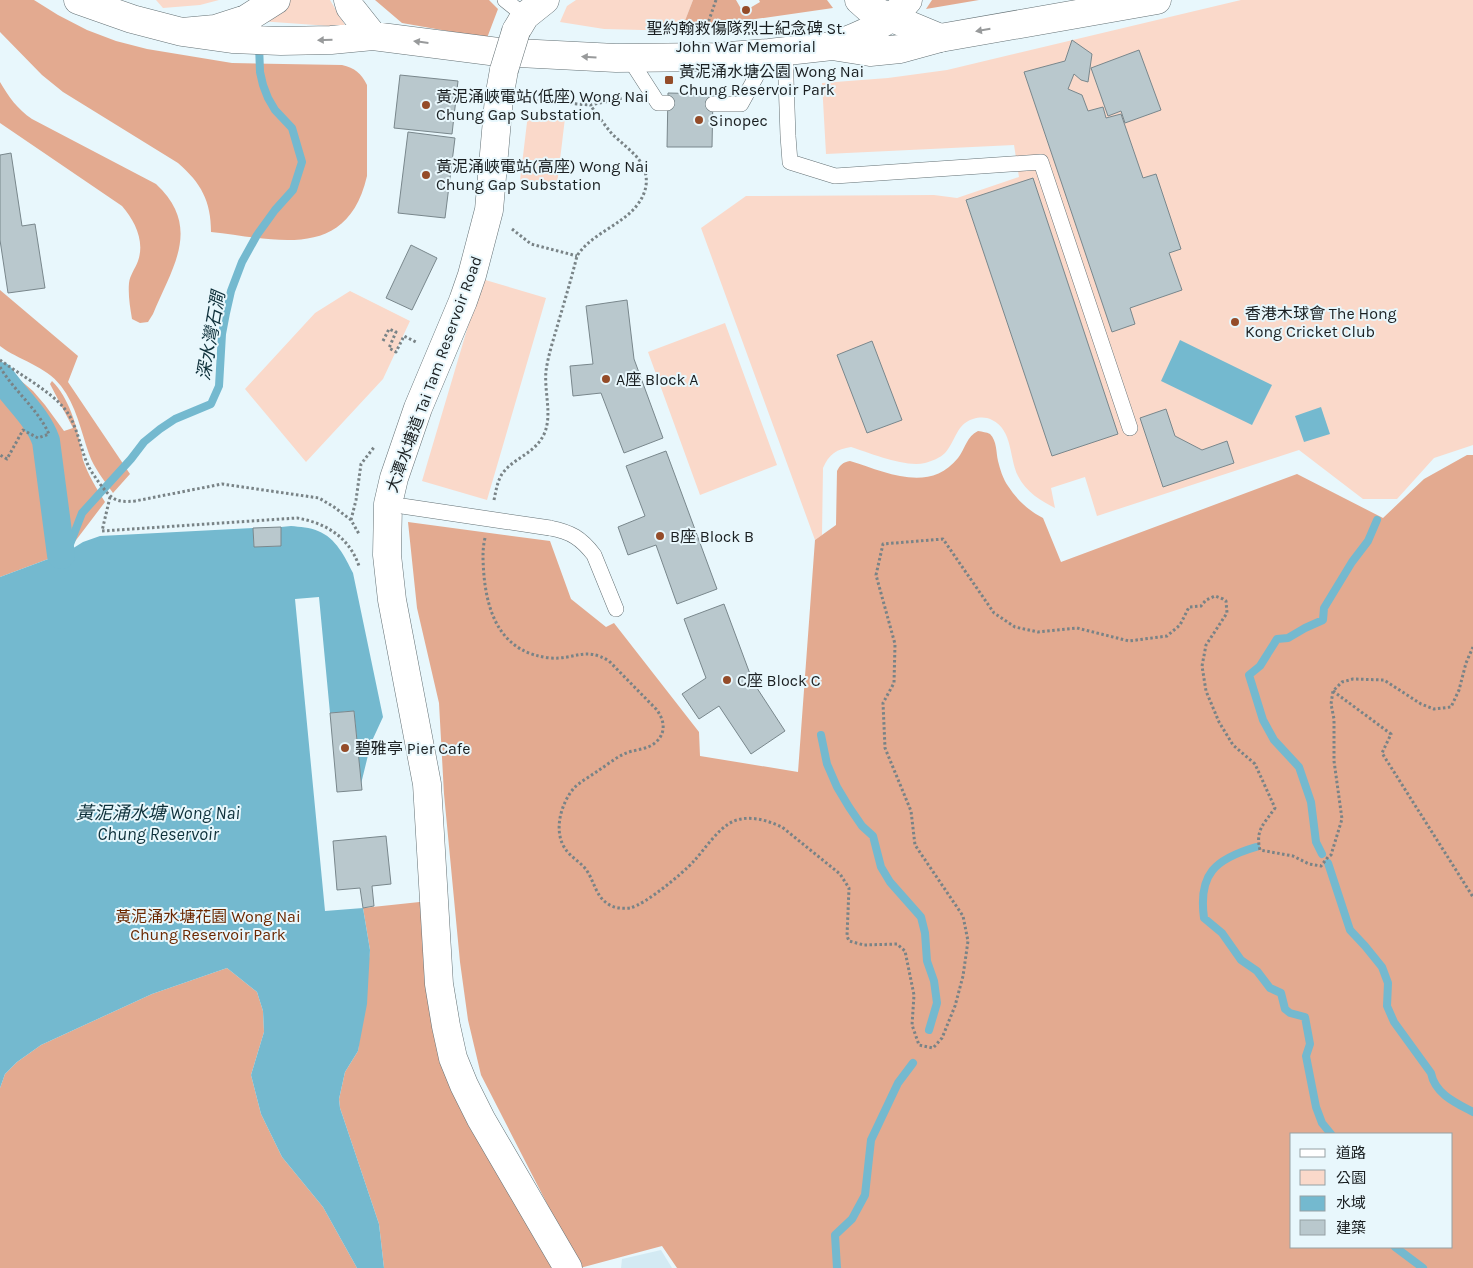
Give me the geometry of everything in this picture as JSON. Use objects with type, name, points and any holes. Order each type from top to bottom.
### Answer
[{"type":"street","points":[[78,0],[111,12],[182,32],[243,29],[276,41],[331,40],[373,36],[498,52],[629,58],[694,57],[777,52],[832,46],[870,52],[900,49],[940,38],[1157,0]]},
{"type":"street","points":[[348,0],[350,7],[373,36]]},
{"type":"street","points":[[859,0],[868,8],[899,9],[940,38]]},
{"type":"street","points":[[243,29],[273,2]]},
{"type":"street","points":[[832,46],[864,33],[899,9]]},
{"type":"street","name":"大潭水塘道 Tai Tam Reservoir Road","points":[[523,12],[504,70],[499,98],[489,210],[463,300],[418,408],[399,462],[395,505],[386,531],[389,580],[427,784],[439,984],[453,1058],[472,1102],[568,1268]]},
{"type":"lane","points":[[713,104],[741,104],[777,52]]},
{"type":"lane","points":[[777,52],[790,162],[835,176],[1041,162],[1130,428]]},
{"type":"lane","points":[[629,58],[658,103],[667,103]]},
{"type":"lane","points":[[395,505],[562,530],[582,541],[594,555],[616,610]]},
{"type":"path","points":[[707,26],[716,0]]},
{"type":"path","points":[[499,98],[590,105],[628,97],[624,88]]},
{"type":"path","points":[[492,505],[501,475],[508,467],[532,450],[540,442],[545,432],[548,422],[545,388],[548,362],[577,256],[587,244],[632,213],[643,197],[646,187],[646,176],[636,157],[612,134],[590,105]]},
{"type":"path","points":[[489,210],[531,244],[577,256]]},
{"type":"path","points":[[383,341],[390,329],[396,332],[388,348],[396,352],[404,336]]},
{"type":"path","points":[[0,361],[50,395],[64,408],[77,430],[87,464],[110,497],[118,500],[135,501],[222,484],[319,498],[351,520],[361,539]]},
{"type":"path","points":[[0,367],[19,394],[38,414],[49,434],[38,438],[23,430],[7,459],[0,456]]},
{"type":"path","points":[[110,497],[102,531],[298,518],[320,524],[341,537],[351,549],[360,570]]},
{"type":"path","points":[[486,532],[483,556],[487,598],[490,612],[504,635],[521,648],[540,657],[564,658],[586,653],[601,656],[609,661],[656,709],[663,722],[661,736],[656,742],[651,746],[623,754],[575,787],[566,799],[561,812],[559,825],[560,838],[563,845],[573,859],[588,872],[600,896],[613,907],[630,908],[682,873],[708,843],[733,822],[759,819],[782,826],[840,874],[849,888],[847,936],[849,941],[864,945],[897,944],[905,952],[914,995],[912,1025],[919,1045],[933,1048],[942,1038],[955,1006],[963,976],[968,941],[963,916],[915,845],[910,811],[885,748],[883,704],[894,683],[895,644],[876,575],[884,544],[943,539],[994,612],[1015,627],[1038,632],[1077,628],[1129,641],[1167,636],[1180,625],[1189,607],[1201,606],[1206,600],[1214,596],[1223,599],[1226,602],[1227,613],[1206,645],[1202,666],[1206,691],[1219,722],[1233,745],[1255,764],[1275,808],[1260,829],[1257,839],[1260,850],[1293,856],[1310,864],[1321,866],[1328,856],[1331,855],[1342,819],[1334,762],[1334,719],[1330,704],[1333,691],[1342,682],[1353,679],[1384,680],[1421,704],[1434,708],[1451,707],[1459,690],[1473,647]]},
{"type":"path","points":[[1333,691],[1391,734],[1382,753],[1473,898]]},
{"type":"shaded area","points":[[0,0],[34,0],[87,30],[116,41],[147,49],[232,63],[342,65],[354,69],[360,74],[367,85],[367,176],[357,203],[343,222],[326,233],[306,239],[284,240],[211,232],[207,202],[199,185],[186,170],[178,163],[63,92],[42,75],[0,32]]},
{"type":"shaded area","points":[[375,0],[489,0],[498,9],[487,38],[402,23]]},
{"type":"shaded area","points":[[693,0],[736,0],[743,12],[760,2],[759,0],[827,0],[833,8],[681,31]]},
{"type":"shaded area","points":[[932,0],[979,0],[926,9]]},
{"type":"shaded area","points":[[0,82],[14,102],[32,119],[156,184],[170,200],[178,216],[181,231],[179,247],[175,263],[148,322],[140,323],[132,319],[131,314],[129,283],[138,261],[140,246],[138,232],[131,218],[122,206],[0,123]]},
{"type":"shaded area","points":[[0,290],[78,356],[68,382],[130,474],[113,493],[91,459],[71,401],[61,386],[48,373],[0,346]]},
{"type":"shaded area","points":[[0,363],[33,391],[64,431],[73,428],[50,384],[52,381],[58,388],[68,404],[77,431],[85,466],[105,502],[67,552],[0,577]]},
{"type":"shaded area","points":[[978,431],[990,434],[995,443],[998,461],[1006,483],[1024,505],[1043,518],[1061,562],[1297,474],[1383,518],[1424,479],[1467,455],[1473,455],[1473,1268],[677,1268],[662,1246],[580,1268],[481,1075],[468,1020],[460,962],[444,794],[439,703],[417,608],[408,522],[550,541],[571,599],[606,627],[614,623],[699,732],[700,756],[798,772],[815,540],[836,525],[837,471],[839,467],[845,462],[850,461],[892,474],[921,478],[947,469],[958,458],[969,439]]},
{"type":"shaded area","points":[[429,901],[443,1025],[553,1268],[384,1268],[379,1224],[340,1108],[339,1099],[345,1072],[358,1051],[370,950],[363,908]]},
{"type":"shaded area","points":[[227,968],[257,992],[263,1011],[264,1032],[251,1075],[261,1114],[282,1157],[323,1207],[357,1268],[0,1268],[0,1088],[5,1074],[17,1062],[41,1045],[152,994]]},
{"type":"shaded area","points":[[661,1250],[672,1268],[621,1268],[622,1259]]},
{"type":"green space","points":[[156,0],[219,0],[200,5],[163,8]]},
{"type":"green space","points":[[285,0],[330,0],[345,25],[330,26],[259,21]]},
{"type":"green space","points":[[576,0],[693,0],[681,31],[604,29],[560,22],[567,6]]},
{"type":"green space","name":"香港木球會 The Hong Kong Cricket Club","points":[[1241,0],[1473,0],[1473,445],[1434,458],[1397,499],[1363,499],[1299,450],[1097,516],[1085,477],[1051,488],[1055,508],[1034,495],[1025,487],[1018,476],[1004,430],[992,420],[978,418],[967,421],[963,425],[943,455],[925,463],[898,462],[851,447],[834,453],[823,468],[822,535],[815,540],[701,228],[746,196],[934,195],[957,198],[1019,177],[1014,145],[826,154],[822,83],[888,78],[947,70]]},
{"type":"green space","points":[[528,114],[565,118],[557,185],[520,181]]},
{"type":"green space","points":[[482,279],[546,298],[487,500],[422,481]]},
{"type":"green space","points":[[350,291],[410,321],[383,379],[306,462],[245,389],[315,313]]},
{"type":"green space","points":[[725,323],[777,465],[700,495],[648,352]]},
{"type":"water","points":[[1180,340],[1272,385],[1252,425],[1161,381]]},
{"type":"water","points":[[1321,407],[1330,434],[1304,442],[1295,416]]},
{"type":"water","name":"黃泥涌水塘 Wong Nai Chung Reservoir","points":[[291,526],[315,530],[330,538],[347,561],[353,573],[383,717],[371,743],[361,784],[354,711],[330,713],[319,597],[295,599],[325,911],[363,908],[370,950],[367,1004],[358,1051],[345,1072],[339,1099],[340,1108],[379,1224],[384,1268],[357,1268],[323,1207],[282,1157],[261,1114],[251,1075],[264,1032],[263,1011],[257,992],[227,968],[152,994],[41,1045],[17,1062],[5,1074],[0,1088],[0,577],[67,552],[83,542],[100,536],[253,528],[254,547],[281,546],[281,527]]},
{"type":"building","points":[[1072,40],[1092,54],[1088,82],[1081,80],[1074,74],[1068,89],[1082,95],[1088,111],[1103,107],[1106,118],[1121,114],[1143,178],[1156,174],[1181,249],[1169,253],[1182,290],[1130,308],[1135,324],[1112,332],[1024,72],[1065,61]]},
{"type":"building","points":[[1139,50],[1161,110],[1125,123],[1121,111],[1108,116],[1091,68]]},
{"type":"building","name":"黃泥涌峽電站(低座) Wong Nai Chung Gap Substation","points":[[400,75],[458,81],[452,134],[394,128]]},
{"type":"building","points":[[668,93],[713,94],[712,147],[667,147]]},
{"type":"building","name":"黃泥涌峽電站(高座) Wong Nai Chung Gap Substation","points":[[408,132],[455,138],[445,218],[398,213]]},
{"type":"building","points":[[11,153],[22,226],[35,224],[45,288],[8,293],[0,240],[0,155]]},
{"type":"building","points":[[1033,178],[1118,434],[1052,456],[966,200]]},
{"type":"building","points":[[411,245],[437,258],[412,310],[386,298]]},
{"type":"building","name":"A座 Block A","points":[[627,300],[634,359],[663,438],[624,453],[601,393],[573,396],[570,366],[593,364],[586,306]]},
{"type":"building","points":[[872,341],[902,420],[867,433],[837,355]]},
{"type":"building","points":[[1166,409],[1175,436],[1202,450],[1227,441],[1234,463],[1163,487],[1140,418]]},
{"type":"building","name":"B座 Block B","points":[[666,451],[717,589],[677,604],[656,545],[628,555],[618,527],[645,516],[626,466]]},
{"type":"building","points":[[281,527],[281,546],[254,547],[253,528]]},
{"type":"building","name":"C座 Block C","points":[[724,604],[753,682],[785,731],[751,754],[719,706],[699,719],[682,694],[706,678],[684,619]]},
{"type":"building","name":"碧雅亭 Pier Cafe","points":[[354,711],[362,790],[337,792],[330,713]]},
{"type":"building","points":[[386,836],[391,884],[372,886],[374,906],[363,908],[360,888],[337,890],[333,841]]},
{"type":"waterway","name":"深水灣石澗","points":[[67,552],[82,513],[144,442],[175,419],[211,404],[219,386],[222,334],[231,291],[242,262],[257,235],[275,210],[293,190],[302,162],[292,128],[275,110],[263,85],[260,72],[259,44]]},
{"type":"waterway","points":[[0,376],[38,424],[46,441],[61,555]]},
{"type":"waterway","points":[[1322,854],[1316,842],[1311,802],[1299,767],[1274,740],[1263,720],[1249,675],[1260,666],[1277,639],[1288,638],[1323,620],[1324,608],[1352,562],[1368,541],[1377,520]]},
{"type":"waterway","points":[[821,735],[827,764],[837,787],[862,826],[873,836],[881,867],[890,882],[921,917],[925,933],[927,961],[934,981],[937,1003],[929,1030]]},
{"type":"waterway","points":[[1256,847],[1230,857],[1212,871],[1207,879],[1204,890],[1204,918],[1222,933],[1241,960],[1257,971],[1270,988],[1281,993],[1285,1009],[1290,1013],[1305,1017],[1310,1044],[1306,1056],[1316,1107],[1322,1123],[1330,1133]]},
{"type":"waterway","points":[[1328,863],[1350,930],[1382,967],[1388,983],[1387,1006],[1394,1022],[1431,1073],[1437,1087],[1447,1097],[1473,1112]]},
{"type":"waterway","points":[[837,1268],[835,1235],[852,1219],[865,1195],[871,1140],[898,1083],[913,1063]]},
{"type":"waterway","points":[[1396,1248],[1423,1268]]},
{"type":"place","name":"聖約翰救傷隊烈士紀念碑 St. John War Memorial","points":[[746,10]]},
{"type":"place","name":"黃泥涌水塘公園 Wong Nai Chung Reservoir Park","points":[[669,80]]},
{"type":"place","name":"黃泥涌峽電站(低座) Wong Nai Chung Gap Substation","points":[[426,105]]},
{"type":"place","name":"Sinopec","points":[[699,120]]},
{"type":"place","name":"黃泥涌峽電站(高座) Wong Nai Chung Gap Substation","points":[[426,175]]},
{"type":"place","name":"香港木球會 The Hong Kong Cricket Club","points":[[1235,322]]},
{"type":"place","name":"A座 Block A","points":[[606,379]]},
{"type":"place","name":"B座 Block B","points":[[660,536]]},
{"type":"place","name":"C座 Block C","points":[[727,680]]},
{"type":"place","name":"碧雅亭 Pier Cafe","points":[[345,748]]},
{"type":"park label","name":"黃泥涌水塘花園 Wong Nai Chung Reservoir Park","points":[[208,925]]}]
